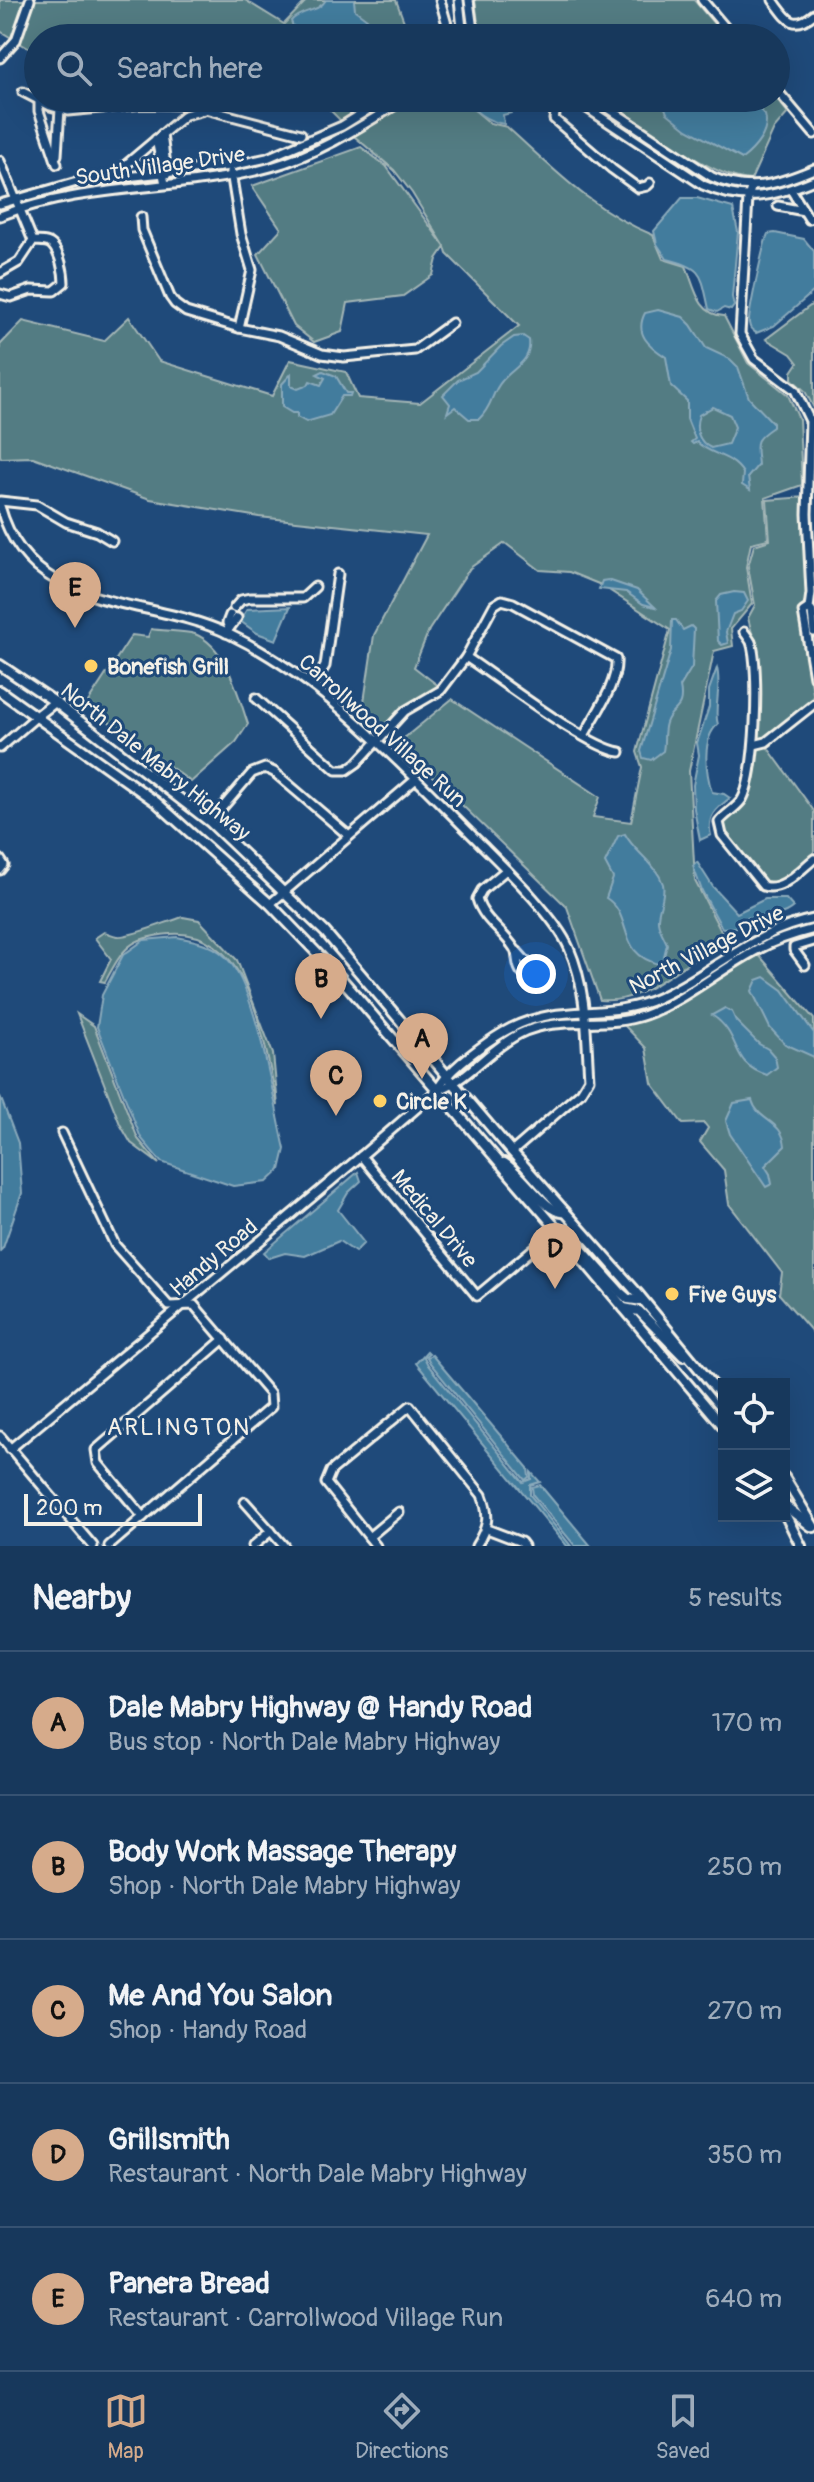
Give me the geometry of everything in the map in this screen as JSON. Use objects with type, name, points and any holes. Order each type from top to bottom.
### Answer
[{"type":"main road","name":"North Dale Mabry Highway","points":[[0,665],[52,699],[210,822],[284,892],[361,972],[718,1392]]},
{"type":"main road","name":"North Dale Mabry Highway","points":[[0,691],[156,802],[270,904],[339,976],[718,1420]]},
{"type":"main road","points":[[37,716],[52,699]]},
{"type":"main road","points":[[496,1158],[516,1170],[552,1210],[565,1212]]},
{"type":"main road","points":[[557,1229],[580,1248],[628,1299],[643,1301]]},
{"type":"main road","points":[[624,1308],[639,1311],[666,1341],[699,1370]]},
{"type":"main road","points":[[790,1486],[814,1528]]},
{"type":"main road","points":[[790,1495],[798,1497]]},
{"type":"main road","points":[[790,1508],[814,1528]]},
{"type":"main road","points":[[789,1522],[801,1546]]},
{"type":"street","points":[[0,58],[16,40],[30,0]]},
{"type":"street","points":[[440,0],[447,24]]},
{"type":"street","points":[[459,0],[462,24]]},
{"type":"street","points":[[469,0],[472,24]]},
{"type":"street","points":[[702,0],[722,24]]},
{"type":"street","points":[[773,0],[795,23],[803,23],[814,14]]},
{"type":"street","points":[[790,106],[814,134]]},
{"type":"street","points":[[39,112],[57,164],[60,112]]},
{"type":"street","points":[[122,168],[185,115],[196,112]]},
{"type":"street","points":[[217,112],[301,134]]},
{"type":"street","name":"South Village Drive","points":[[0,204],[77,182],[231,166],[267,158],[316,138],[362,112]]},
{"type":"street","name":"South Village Drive","points":[[0,216],[78,194],[231,176],[271,167],[322,149],[384,112]]},
{"type":"street","points":[[555,112],[554,119],[612,169],[638,188],[650,183]]},
{"type":"street","points":[[593,112],[703,185],[721,193],[748,198],[772,196],[814,180]]},
{"type":"street","points":[[614,112],[712,177],[733,185],[751,188],[770,186],[814,169]]},
{"type":"street","points":[[159,136],[165,184]]},
{"type":"street","points":[[0,161],[33,241]]},
{"type":"street","points":[[231,166],[241,234],[252,270],[239,328]]},
{"type":"street","points":[[751,188],[740,334],[754,359],[795,390],[808,414],[812,437],[807,519],[809,608],[814,632]]},
{"type":"street","points":[[791,190],[809,219],[814,217]]},
{"type":"street","points":[[778,206],[804,211]]},
{"type":"street","points":[[141,217],[142,230],[175,304],[186,312],[279,336],[303,348],[344,357],[415,350],[452,323]]},
{"type":"street","points":[[0,273],[19,262],[33,241]]},
{"type":"street","points":[[0,294],[11,297],[31,290],[54,291],[64,283],[64,273],[54,246],[48,242],[33,241]]},
{"type":"street","points":[[0,504],[37,505],[66,522],[97,532],[112,541]]},
{"type":"street","name":"Carrollwood Village Run","points":[[0,504],[5,525],[17,547],[33,566],[53,581],[77,592],[228,630],[272,656],[313,686],[416,779],[506,870],[555,926],[568,944],[581,977],[589,1079],[587,1086],[512,1152]]},
{"type":"street","points":[[313,686],[325,666],[338,574]]},
{"type":"street","points":[[228,630],[241,600],[303,598],[315,587]]},
{"type":"street","points":[[256,698],[336,770],[347,770],[377,743],[405,711],[441,690],[466,657],[494,605],[502,600],[606,651],[616,659],[617,669],[584,736]]},
{"type":"street","points":[[809,608],[803,612],[814,677]]},
{"type":"street","points":[[744,632],[751,641],[756,686],[754,745],[741,801],[719,822],[722,835],[763,886],[779,887],[814,859]]},
{"type":"street","points":[[466,657],[584,736],[609,750],[620,752]]},
{"type":"street","points":[[754,745],[766,742],[814,704]]},
{"type":"street","points":[[0,748],[37,716]]},
{"type":"street","points":[[210,822],[252,773],[265,768],[274,772],[349,836]]},
{"type":"street","points":[[270,904],[416,779]]},
{"type":"street","points":[[0,859],[4,865],[0,870]]},
{"type":"street","points":[[506,870],[482,890],[477,899],[480,909],[517,951]]},
{"type":"street","name":"North Village Drive","points":[[437,1091],[448,1075],[508,1029],[545,1015],[642,1005],[663,996],[775,930],[814,919]]},
{"type":"street","name":"North Village Drive","points":[[437,1091],[455,1084],[512,1039],[547,1025],[616,1021],[645,1015],[668,1005],[756,950],[814,929]]},
{"type":"street","points":[[805,965],[794,947],[814,941]]},
{"type":"street","points":[[508,1029],[512,1039]]},
{"type":"street","name":"Handy Road","points":[[10,1449],[437,1091]]},
{"type":"street","points":[[62,1133],[115,1245],[169,1306],[194,1305],[270,1394],[271,1407],[109,1546]]},
{"type":"street","name":"Medical Drive","points":[[361,1156],[477,1296],[557,1229]]},
{"type":"street","points":[[143,1517],[98,1463],[96,1450],[224,1339]]},
{"type":"street","points":[[376,1546],[326,1483],[331,1471],[410,1406],[482,1495],[488,1512],[487,1529],[476,1546]]},
{"type":"street","points":[[0,1436],[93,1546]]},
{"type":"street","points":[[245,1502],[284,1546]]},
{"type":"street","points":[[369,1537],[399,1512]]},
{"type":"street","points":[[487,1529],[524,1546]]},
{"type":"street","points":[[253,1546],[271,1531]]},
{"type":"green space","points":[[0,0],[245,0],[284,24],[24,24],[24,46],[0,31]]},
{"type":"green space","points":[[307,0],[396,0],[405,24],[284,24]]},
{"type":"green space","points":[[475,0],[694,0],[714,24],[478,24]]},
{"type":"green space","points":[[332,112],[355,112],[341,121]]},
{"type":"green space","points":[[391,112],[477,112],[490,123],[507,127],[593,201],[611,214],[653,235],[663,259],[686,266],[703,306],[724,316],[748,363],[788,395],[799,419],[802,485],[765,498],[768,539],[751,543],[746,567],[752,604],[731,629],[733,646],[714,651],[689,771],[695,881],[726,941],[652,987],[628,998],[600,1000],[567,907],[398,743],[452,699],[600,797],[593,817],[631,822],[642,767],[637,752],[670,630],[601,585],[569,572],[540,570],[505,543],[470,568],[429,630],[414,667],[440,687],[405,706],[381,732],[362,715],[374,635],[427,535],[259,517],[150,499],[33,457],[1,458],[0,455],[0,345],[23,321],[104,341],[129,317],[159,361],[272,396],[290,360],[346,372],[358,398],[420,403],[519,326],[447,254],[412,193],[394,170],[354,136]]},
{"type":"green space","points":[[624,112],[788,113],[774,129],[751,180],[716,170]]},
{"type":"green space","points":[[361,147],[386,166],[445,247],[437,259],[433,275],[403,296],[348,303],[342,332],[314,342],[294,326],[258,254],[281,229],[252,186]]},
{"type":"green space","points":[[814,303],[814,408],[805,391],[792,379],[792,372],[798,363],[791,354],[766,339]]},
{"type":"green space","points":[[805,497],[808,593],[806,606],[800,612],[814,700],[758,741],[759,686],[748,618],[755,605],[748,567],[754,545],[770,540],[767,500]]},
{"type":"green space","points":[[151,629],[195,634],[206,640],[230,673],[248,724],[236,742],[191,782],[86,705],[132,635],[148,637]]},
{"type":"green space","points":[[814,709],[768,748],[814,811],[814,855],[778,883],[765,883],[725,834],[722,823],[744,803],[757,748],[768,744]]},
{"type":"green space","points":[[183,917],[199,920],[237,960],[273,1054],[278,1106],[260,1024],[250,996],[237,970],[220,950],[198,937],[170,934],[145,938],[129,946],[105,982],[100,981],[111,959],[95,938],[104,932],[123,936]]},
{"type":"green space","points":[[759,955],[814,1019],[814,1334],[779,1294],[782,1273],[729,1204],[724,1170],[700,1142],[708,1128],[704,1123],[683,1124],[652,1083],[646,1048],[624,1025],[656,1015]]},
{"type":"green space","points":[[77,1014],[94,1026],[138,1139],[159,1164],[131,1143],[120,1124]]},
{"type":"water","points":[[326,0],[354,0],[355,10],[367,19],[362,24],[292,24],[291,21],[300,14]]},
{"type":"water","points":[[478,112],[511,113],[503,115],[504,124]]},
{"type":"water","points":[[762,112],[766,121],[763,134],[742,159],[687,129],[667,113]]},
{"type":"water","points":[[682,198],[697,198],[733,208],[738,232],[732,297],[734,306],[731,310],[724,308],[717,312],[709,309],[699,274],[688,266],[667,259],[657,244],[654,231]]},
{"type":"water","points":[[768,234],[804,239],[814,251],[814,291],[774,326],[756,333],[749,323],[754,293]]},
{"type":"water","points":[[658,310],[683,317],[706,348],[730,359],[738,367],[749,398],[773,423],[773,427],[757,443],[758,465],[748,477],[750,490],[742,485],[743,473],[733,462],[697,442],[691,442],[695,439],[687,419],[687,401],[671,386],[666,357],[649,344],[642,333],[645,313]],"holes":[[[713,407],[730,415],[735,427],[728,444],[711,448],[703,442],[698,434],[699,415]]]},
{"type":"water","points":[[523,336],[529,340],[528,354],[498,386],[479,419],[469,419],[455,407],[447,413],[450,404],[443,395],[458,380],[476,372],[501,346],[514,337]]},
{"type":"water","points":[[323,371],[336,376],[346,393],[351,393],[350,396],[342,396],[330,415],[306,422],[297,417],[297,413],[282,407],[282,384],[291,374],[291,386],[298,389],[310,381],[321,385],[325,378],[317,374]]},
{"type":"water","points":[[608,580],[637,590],[655,607],[643,604],[626,592],[599,589],[602,581]]},
{"type":"water","points":[[744,593],[748,601],[741,611],[733,614],[726,632],[728,643],[722,645],[718,641],[716,601],[721,595]]},
{"type":"water","points":[[290,607],[276,640],[257,633],[240,621],[247,609]]},
{"type":"water","points":[[672,620],[676,620],[683,630],[691,626],[694,629],[692,667],[680,687],[681,701],[666,723],[663,751],[651,760],[643,758],[641,751],[671,650]]},
{"type":"water","points":[[717,668],[718,724],[709,738],[707,766],[712,792],[730,798],[711,818],[711,835],[700,840],[693,785],[699,755],[697,743]]},
{"type":"water","points":[[625,834],[656,870],[663,884],[658,921],[667,944],[662,965],[637,953],[615,906],[606,898],[613,878],[605,863],[618,836]]},
{"type":"water","points":[[697,862],[713,887],[737,913],[765,899],[786,899],[793,907],[777,915],[745,918],[739,927],[722,928],[702,891],[693,866]]},
{"type":"water","points":[[177,937],[207,945],[226,957],[241,979],[249,1000],[285,1149],[280,1170],[267,1182],[233,1186],[161,1162],[141,1138],[97,1027],[102,995],[123,955],[144,940]]},
{"type":"water","points":[[765,977],[783,990],[814,1033],[814,1057],[785,1044],[770,1028],[752,991],[757,980]]},
{"type":"water","points":[[725,1008],[775,1057],[777,1067],[767,1075],[746,1064],[729,1032],[712,1015]]},
{"type":"water","points":[[0,1096],[18,1143],[22,1193],[0,1251]]},
{"type":"water","points":[[752,1100],[759,1113],[780,1131],[785,1146],[765,1166],[772,1184],[766,1187],[730,1134],[726,1121],[734,1103]]},
{"type":"water","points":[[358,1172],[361,1181],[348,1193],[338,1210],[364,1243],[355,1252],[339,1241],[305,1256],[285,1253],[269,1258],[264,1252]]},
{"type":"water","points":[[427,1351],[429,1353],[424,1357],[428,1365],[523,1482],[531,1479],[531,1472],[540,1482],[530,1485],[530,1495],[571,1546],[567,1546],[416,1363]]},
{"type":"water","points":[[432,1355],[528,1468],[529,1477],[525,1480],[430,1363],[427,1357]]},
{"type":"water","points":[[540,1485],[591,1546],[575,1546],[533,1495],[532,1487]]},
{"type":"tunnel","points":[[237,618],[240,610]]},
{"type":"place","name":"Panera Bread","points":[[75,628]]},
{"type":"place","name":"Bonefish Grill","points":[[91,666]]},
{"type":"place","name":"Body Work Massage Therapy","points":[[321,1019]]},
{"type":"place","name":"Dale Mabry Highway @ Handy Road","points":[[422,1079]]},
{"type":"place","name":"Circle K","points":[[380,1101]]},
{"type":"place","name":"Me And You Salon","points":[[336,1116]]},
{"type":"place","name":"Grillsmith","points":[[555,1289]]},
{"type":"place","name":"Five Guys","points":[[672,1294]]},
{"type":"district","name":"ARLINGTON","points":[[179,1427]]}]
